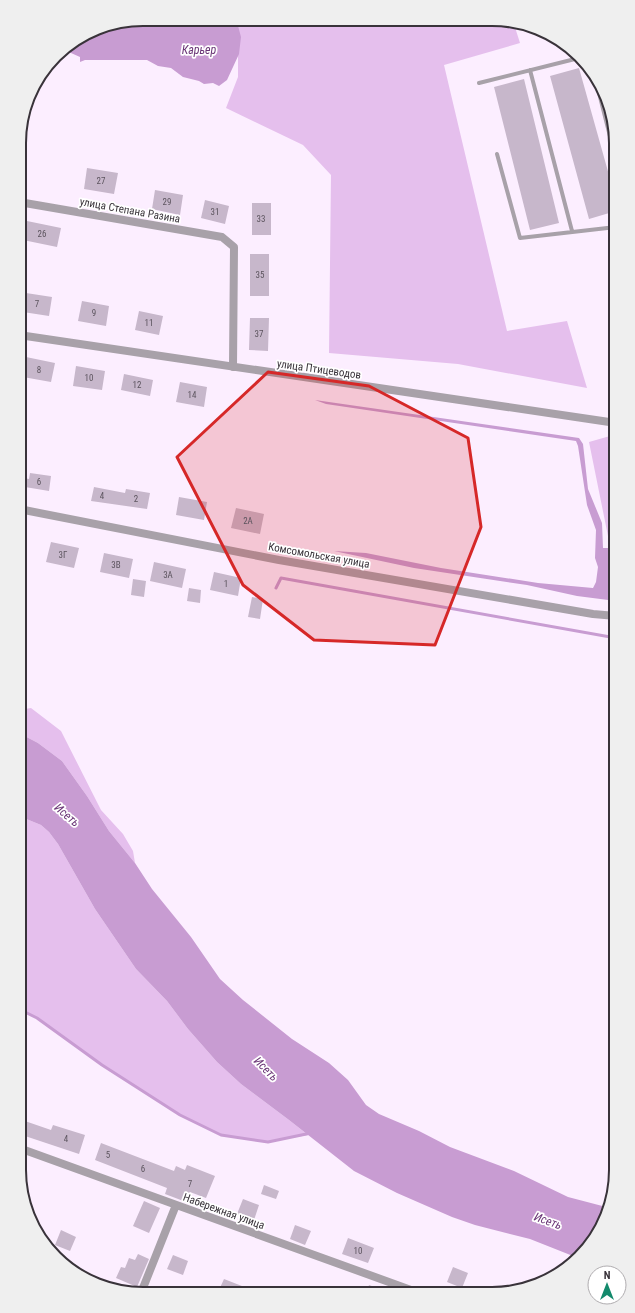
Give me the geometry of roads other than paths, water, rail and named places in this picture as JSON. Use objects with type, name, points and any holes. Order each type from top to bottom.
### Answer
[{"type":"street","name":"улица Степана Разина","points":[[26,203],[222,237],[234,248],[233,367]]},
{"type":"street","name":"улица Птицеводов","points":[[26,336],[609,422]]},
{"type":"street","name":"Комсомольская улица","points":[[26,510],[287,561],[586,613],[609,615]]},
{"type":"street","name":"Набережная улица","points":[[26,1151],[403,1287]]},
{"type":"street","points":[[143,1287],[176,1205]]},
{"type":"lane","points":[[479,83],[573,59]]},
{"type":"lane","points":[[530,70],[572,231]]},
{"type":"lane","points":[[601,100],[608,129]]},
{"type":"lane","points":[[497,154],[520,238],[609,228]]},
{"type":"water","name":"Карьер","points":[[238,26],[241,37],[239,54],[227,80],[219,86],[213,83],[204,84],[199,81],[183,77],[171,68],[158,66],[147,60],[85,60],[80,62],[80,57],[70,52],[91,38],[105,32],[127,27]]},
{"type":"water","points":[[315,400],[579,438],[583,444],[588,489],[602,523],[603,548],[609,548],[609,600],[577,596],[527,585],[414,568],[334,551],[366,553],[441,568],[538,583],[593,588],[596,582],[598,567],[595,558],[596,530],[587,505],[576,441],[326,404]]},
{"type":"water","name":"Исеть","points":[[26,737],[38,743],[62,761],[87,796],[109,831],[135,863],[152,889],[191,937],[220,979],[243,1000],[292,1039],[329,1063],[348,1080],[366,1105],[379,1114],[419,1131],[450,1147],[514,1171],[568,1197],[603,1206],[597,1222],[585,1241],[572,1255],[530,1239],[475,1225],[452,1217],[397,1193],[354,1171],[241,1084],[217,1062],[188,1029],[167,1001],[136,969],[95,909],[58,844],[49,832],[41,825],[26,819]]},
{"type":"waterway","points":[[276,588],[281,578],[609,637]]},
{"type":"waterway","points":[[26,1012],[37,1018],[102,1065],[180,1115],[221,1135],[268,1142],[311,1133]]}]
